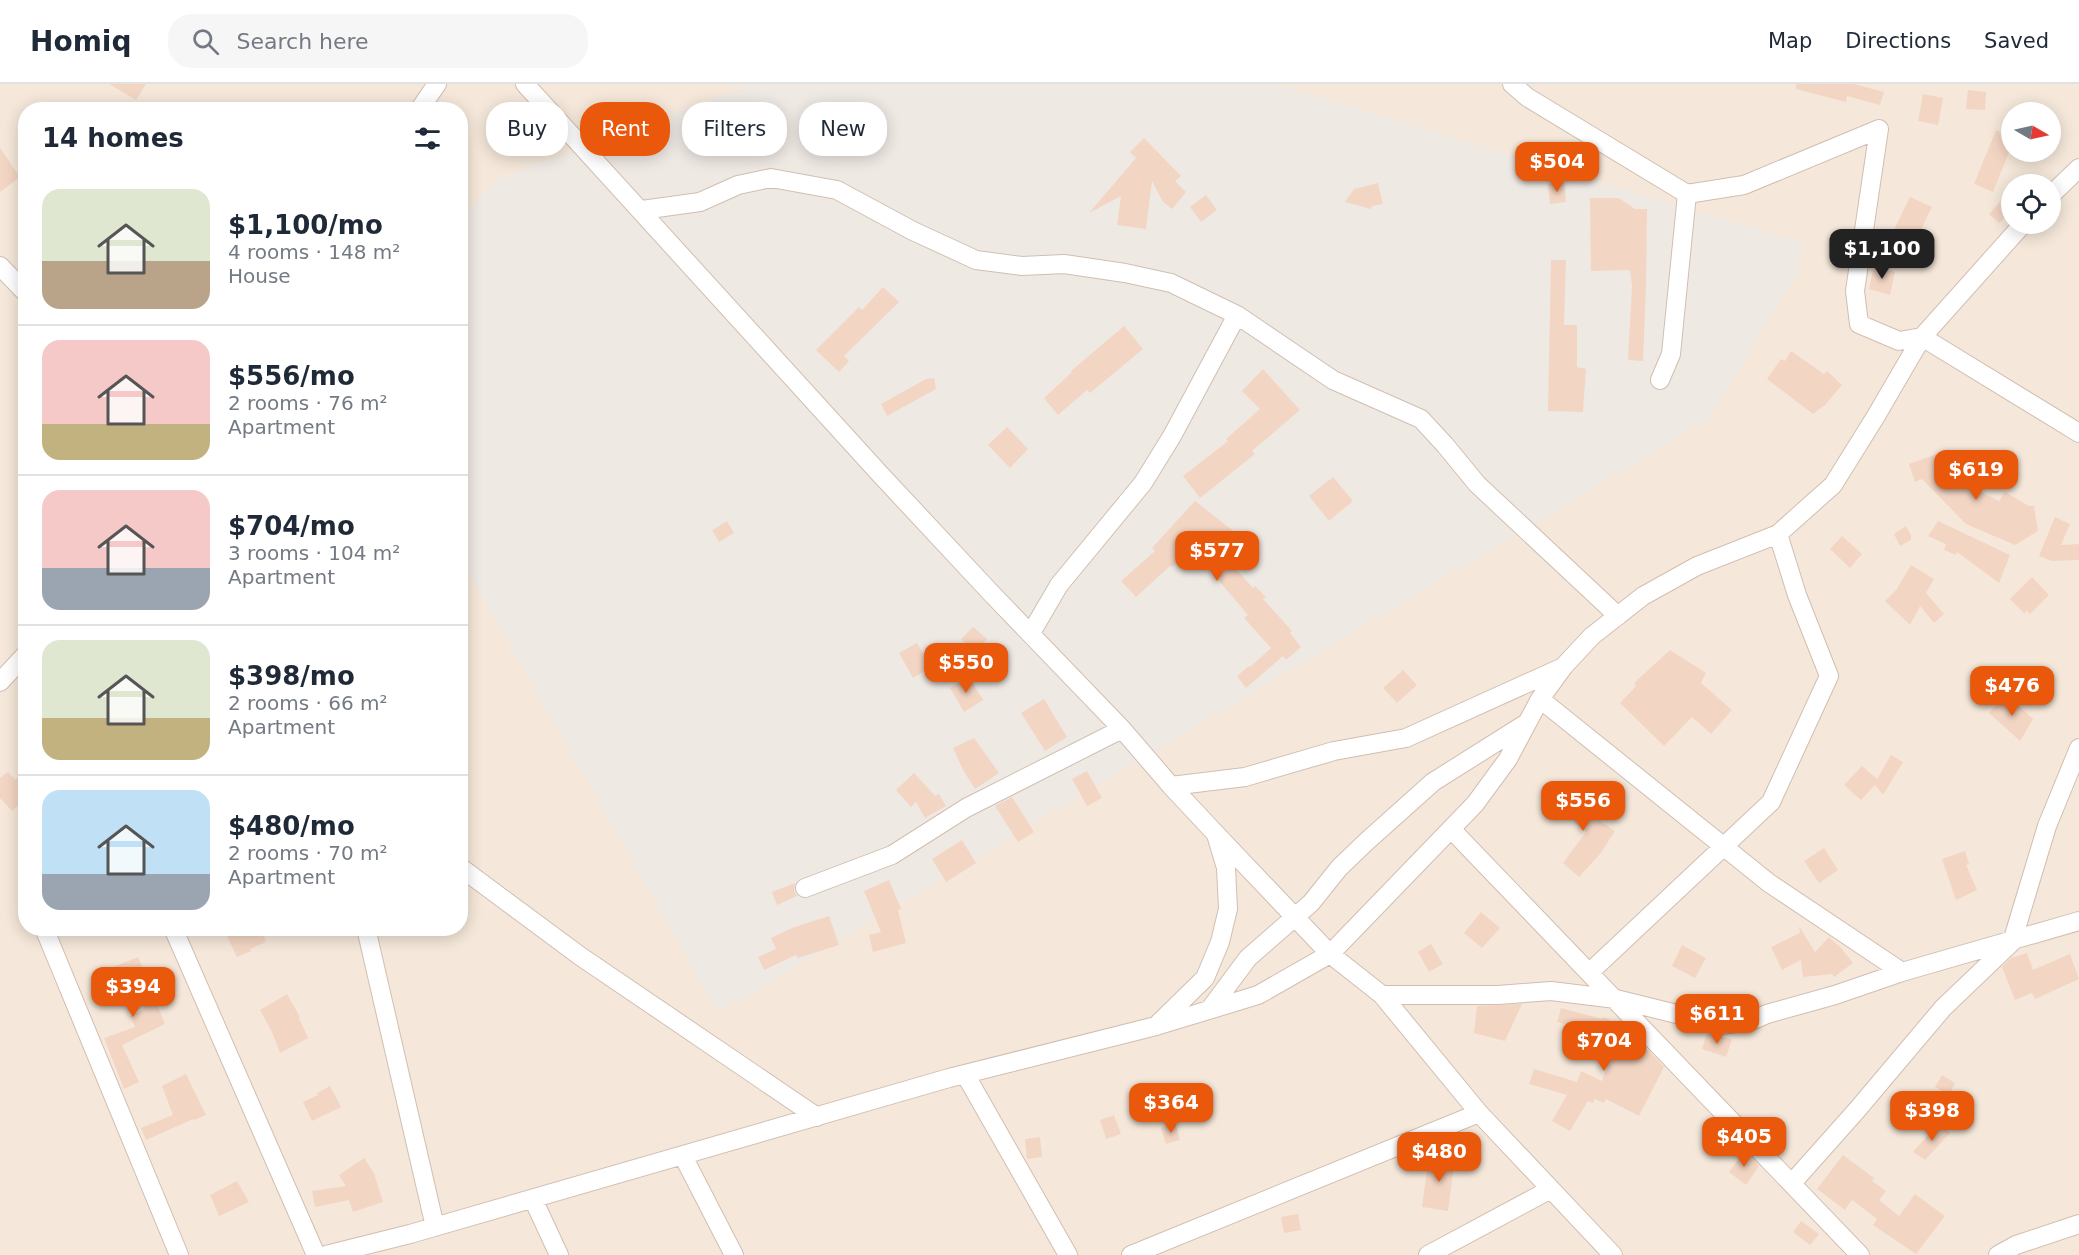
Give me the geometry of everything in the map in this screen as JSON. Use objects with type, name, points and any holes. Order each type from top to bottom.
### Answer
[{"type":"street","points":[[425,102],[437,84]]},
{"type":"street","points":[[525,84],[879,473],[1122,729],[1215,833],[1330,954],[1382,995],[1479,1113],[1613,1255]]},
{"type":"street","points":[[1512,84],[1527,97],[1687,194],[1744,185],[1879,129],[1855,291],[1859,324],[1899,341],[1922,337],[2079,433]]},
{"type":"street","points":[[2061,185],[2079,168]]},
{"type":"street","points":[[642,210],[700,202],[738,185],[771,178],[837,189],[913,231],[976,260],[1022,266],[1064,264],[1172,283],[1237,315],[1333,380],[1420,418],[1477,484],[1618,615]]},
{"type":"street","points":[[1660,380],[1671,354],[1687,194]]},
{"type":"street","points":[[326,1255],[435,1227],[965,1074],[1156,1026],[1210,1010],[1258,995],[1330,954],[1475,804],[1509,759],[1540,699],[1564,666],[1593,636],[1643,596],[1697,566],[1778,534],[1833,485],[1922,337],[2014,234]]},
{"type":"street","points":[[0,266],[18,285]]},
{"type":"street","points":[[1031,633],[1059,585],[1143,483],[1172,436],[1237,315]]},
{"type":"street","points":[[1590,972],[1771,802],[1829,676],[1797,595],[1778,534]]},
{"type":"street","points":[[0,682],[18,663]]},
{"type":"street","points":[[1171,786],[1245,777],[1334,751],[1406,738],[1564,666]]},
{"type":"street","points":[[1540,699],[1769,883],[1902,972]]},
{"type":"street","points":[[1210,1010],[1248,958],[1311,903],[1339,868],[1433,783],[1527,723]]},
{"type":"street","points":[[805,888],[892,855],[966,808],[1122,729]]},
{"type":"street","points":[[1792,1183],[1943,1008],[2012,942],[2047,826],[2079,748]]},
{"type":"street","points":[[1451,829],[1860,1255]]},
{"type":"street","points":[[1156,1026],[1205,978],[1221,942],[1228,909],[1226,868],[1215,833]]},
{"type":"street","points":[[468,873],[580,956],[817,1117]]},
{"type":"street","points":[[1382,995],[1498,995],[1551,991],[1616,999],[1721,1025],[1750,1021],[1902,972],[2079,921]]},
{"type":"street","points":[[47,936],[179,1255]]},
{"type":"street","points":[[176,936],[316,1255]]},
{"type":"street","points":[[368,936],[435,1227]]},
{"type":"street","points":[[965,1074],[1068,1255]]},
{"type":"street","points":[[1131,1255],[1479,1113]]},
{"type":"street","points":[[683,1156],[734,1255]]},
{"type":"street","points":[[1428,1255],[1551,1189]]},
{"type":"street","points":[[533,1199],[559,1255]]},
{"type":"street","points":[[1998,1255],[2016,1245],[2079,1224]]},
{"type":"shaded area","points":[[0,84],[2079,84],[2079,1255],[0,1255]]},
{"type":"shaded area","points":[[752,84],[1276,84],[1802,243],[1797,273],[1710,418],[718,1013],[468,570],[468,209],[500,178],[559,156],[568,156],[568,153],[580,148],[580,156],[670,156],[670,115],[682,110],[682,156],[787,156],[787,102],[704,102]]},
{"type":"building","points":[[109,84],[146,84],[136,100]]},
{"type":"building","points":[[1796,84],[1854,84],[1884,92],[1880,105],[1847,96],[1846,102],[1796,89]]},
{"type":"building","points":[[1968,90],[1986,92],[1985,110],[1966,109]]},
{"type":"building","points":[[1923,94],[1943,98],[1938,125],[1918,121]]},
{"type":"building","points":[[1996,130],[2001,132],[2001,162],[2005,162],[1993,192],[1974,184]]},
{"type":"building","points":[[1144,138],[1181,176],[1175,181],[1186,192],[1172,209],[1163,202],[1152,181],[1146,229],[1117,225],[1121,196],[1089,213],[1136,158],[1130,152]]},
{"type":"building","points":[[0,148],[18,174],[18,178],[0,192]]},
{"type":"building","points":[[1564,182],[1566,202],[1550,204],[1548,184]]},
{"type":"building","points":[[1378,183],[1383,204],[1372,206],[1371,209],[1345,202],[1354,189]]},
{"type":"building","points":[[1206,195],[1217,210],[1201,222],[1190,207]]},
{"type":"building","points":[[1910,197],[1932,207],[1913,246],[1891,236]]},
{"type":"building","points":[[1590,198],[1619,198],[1635,209],[1647,209],[1643,361],[1628,360],[1632,286],[1630,270],[1591,271]]},
{"type":"building","points":[[2001,201],[2001,221],[1999,223],[1989,214]]},
{"type":"building","points":[[1551,260],[1566,260],[1564,325],[1577,325],[1577,367],[1586,369],[1583,412],[1548,411]]},
{"type":"building","points":[[1874,266],[1895,272],[1890,295],[1869,289]]},
{"type":"building","points":[[883,287],[899,302],[844,356],[849,361],[839,372],[816,350],[859,307],[862,310]]},
{"type":"building","points":[[1124,326],[1143,349],[1090,393],[1087,390],[1058,415],[1044,398],[1071,371]]},
{"type":"building","points":[[1791,351],[1824,374],[1827,371],[1842,385],[1825,405],[1813,414],[1767,379],[1781,359],[1785,361]]},
{"type":"building","points":[[1263,369],[1300,410],[1252,451],[1255,454],[1200,498],[1183,476],[1228,441],[1226,439],[1260,409],[1242,391]]},
{"type":"building","points":[[934,378],[936,389],[887,416],[881,404],[926,379]]},
{"type":"building","points":[[1007,427],[1028,449],[1010,468],[988,445]]},
{"type":"building","points":[[1949,450],[1960,481],[1999,501],[2005,492],[2029,506],[2034,506],[2038,531],[2015,545],[1966,524],[1922,479],[1915,482],[1909,464]]},
{"type":"building","points":[[1333,477],[1353,501],[1329,521],[1309,496]]},
{"type":"building","points":[[1195,501],[1232,530],[1218,549],[1253,588],[1255,586],[1266,597],[1263,599],[1292,631],[1290,633],[1301,647],[1286,660],[1283,656],[1246,688],[1237,676],[1271,648],[1244,618],[1248,615],[1191,548],[1136,597],[1121,581],[1155,551],[1152,548]]},
{"type":"building","points":[[2055,517],[2070,524],[2061,545],[2079,544],[2079,560],[2052,561],[2039,556]]},
{"type":"building","points":[[727,521],[734,533],[719,542],[712,530]]},
{"type":"building","points":[[1938,521],[2010,555],[1999,583],[1957,552],[1956,555],[1944,550],[1946,544],[1928,536]]},
{"type":"building","points":[[1906,526],[1911,540],[1900,546],[1894,534]]},
{"type":"building","points":[[1842,536],[1862,554],[1850,568],[1830,549]]},
{"type":"building","points":[[1911,565],[1934,579],[1926,593],[1944,614],[1934,623],[1920,606],[1910,625],[1885,601],[1896,590]]},
{"type":"building","points":[[2032,577],[2049,595],[2030,614],[2026,610],[2025,614],[2010,599]]},
{"type":"building","points":[[973,627],[987,639],[975,652],[961,639]]},
{"type":"building","points":[[917,643],[931,667],[913,678],[899,653]]},
{"type":"building","points":[[1670,650],[1706,673],[1701,683],[1732,710],[1711,734],[1692,717],[1664,746],[1620,703],[1636,686],[1634,683]]},
{"type":"building","points":[[1403,670],[1417,685],[1397,703],[1383,688]]},
{"type":"building","points":[[969,677],[983,700],[964,712],[950,688]]},
{"type":"building","points":[[2006,694],[2033,719],[2020,741],[1989,713]]},
{"type":"building","points":[[1044,699],[1067,737],[1045,751],[1021,713]]},
{"type":"building","points":[[974,738],[999,773],[975,789],[953,748]]},
{"type":"building","points":[[1891,755],[1903,762],[1883,795],[1875,785],[1861,800],[1844,785],[1862,766],[1877,779]]},
{"type":"building","points":[[1087,771],[1102,798],[1087,806],[1072,779]]},
{"type":"building","points":[[8,772],[15,780],[18,778],[18,806],[12,811],[0,798],[0,778]]},
{"type":"building","points":[[914,773],[935,796],[939,794],[946,806],[925,818],[916,802],[911,807],[896,790]]},
{"type":"building","points":[[1565,785],[1584,802],[1580,807],[1615,831],[1600,854],[1579,877],[1563,863],[1586,832],[1550,801]]},
{"type":"building","points":[[1012,797],[1034,832],[1018,842],[995,806]]},
{"type":"building","points":[[962,840],[976,863],[946,882],[932,859]]},
{"type":"building","points":[[1824,848],[1838,870],[1819,883],[1804,861]]},
{"type":"building","points":[[1965,851],[1969,864],[1966,865],[1977,890],[1956,900],[1942,859]]},
{"type":"building","points":[[889,880],[901,909],[898,910],[906,943],[873,952],[869,935],[881,932],[864,891]]},
{"type":"building","points":[[795,883],[794,891],[797,896],[777,905],[772,892]]},
{"type":"building","points":[[1481,912],[1500,928],[1482,948],[1464,933]]},
{"type":"building","points":[[829,916],[839,945],[798,958],[796,955],[764,970],[758,957],[776,949],[771,938],[792,928]]},
{"type":"building","points":[[1799,926],[1815,952],[1829,937],[1853,963],[1834,977],[1832,974],[1803,977],[1801,960],[1782,970],[1771,947],[1800,933]]},
{"type":"building","points":[[227,936],[264,936],[266,942],[237,957]]},
{"type":"building","points":[[1431,944],[1443,964],[1429,972],[1418,952]]},
{"type":"building","points":[[1682,945],[1706,958],[1695,978],[1672,966]]},
{"type":"building","points":[[2027,953],[2033,970],[2070,954],[2079,979],[2035,999],[2032,993],[2015,1000],[2002,967],[2011,958]]},
{"type":"building","points":[[138,957],[165,1024],[122,1045],[139,1082],[124,1089],[104,1038],[135,1027],[130,1016],[145,1009],[133,985],[120,990],[111,968]]},
{"type":"building","points":[[287,994],[300,1017],[308,1038],[280,1053],[260,1010]]},
{"type":"building","points":[[1522,1004],[1505,1041],[1474,1033],[1477,1006]]},
{"type":"building","points":[[1561,1008],[1602,1019],[1603,1017],[1626,1028],[1623,1034],[1641,1043],[1664,1067],[1639,1116],[1606,1099],[1604,1103],[1595,1099],[1593,1103],[1588,1101],[1570,1131],[1552,1121],[1567,1095],[1529,1084],[1534,1069],[1577,1082],[1581,1071],[1602,1081],[1613,1046],[1584,1032],[1585,1029],[1557,1022]]},
{"type":"building","points":[[1707,1033],[1732,1039],[1726,1057],[1702,1049]]},
{"type":"building","points":[[186,1074],[206,1115],[146,1140],[141,1128],[173,1115],[162,1086]]},
{"type":"building","points":[[1942,1075],[1955,1083],[1949,1095],[1935,1087]]},
{"type":"building","points":[[330,1086],[341,1107],[312,1121],[303,1102]]},
{"type":"building","points":[[1114,1115],[1121,1134],[1106,1139],[1100,1120]]},
{"type":"building","points":[[1175,1123],[1180,1140],[1166,1144],[1161,1128]]},
{"type":"building","points":[[1939,1123],[1950,1133],[1925,1160],[1913,1152]]},
{"type":"building","points":[[1040,1137],[1042,1157],[1027,1159],[1025,1139]]},
{"type":"building","points":[[1745,1151],[1759,1166],[1746,1185],[1729,1172]]},
{"type":"building","points":[[1429,1155],[1455,1158],[1448,1211],[1422,1207]]},
{"type":"building","points":[[1843,1155],[1874,1178],[1872,1181],[1886,1191],[1879,1200],[1899,1216],[1915,1194],[1945,1216],[1916,1254],[1873,1225],[1877,1219],[1852,1200],[1845,1210],[1817,1189]]},
{"type":"building","points":[[364,1158],[374,1173],[383,1202],[353,1212],[349,1200],[315,1207],[312,1191],[346,1186],[339,1175]]},
{"type":"building","points":[[237,1181],[249,1202],[219,1216],[210,1195]]},
{"type":"building","points":[[1298,1214],[1301,1230],[1284,1233],[1281,1217]]},
{"type":"building","points":[[1801,1221],[1819,1234],[1810,1245],[1793,1232]]}]
